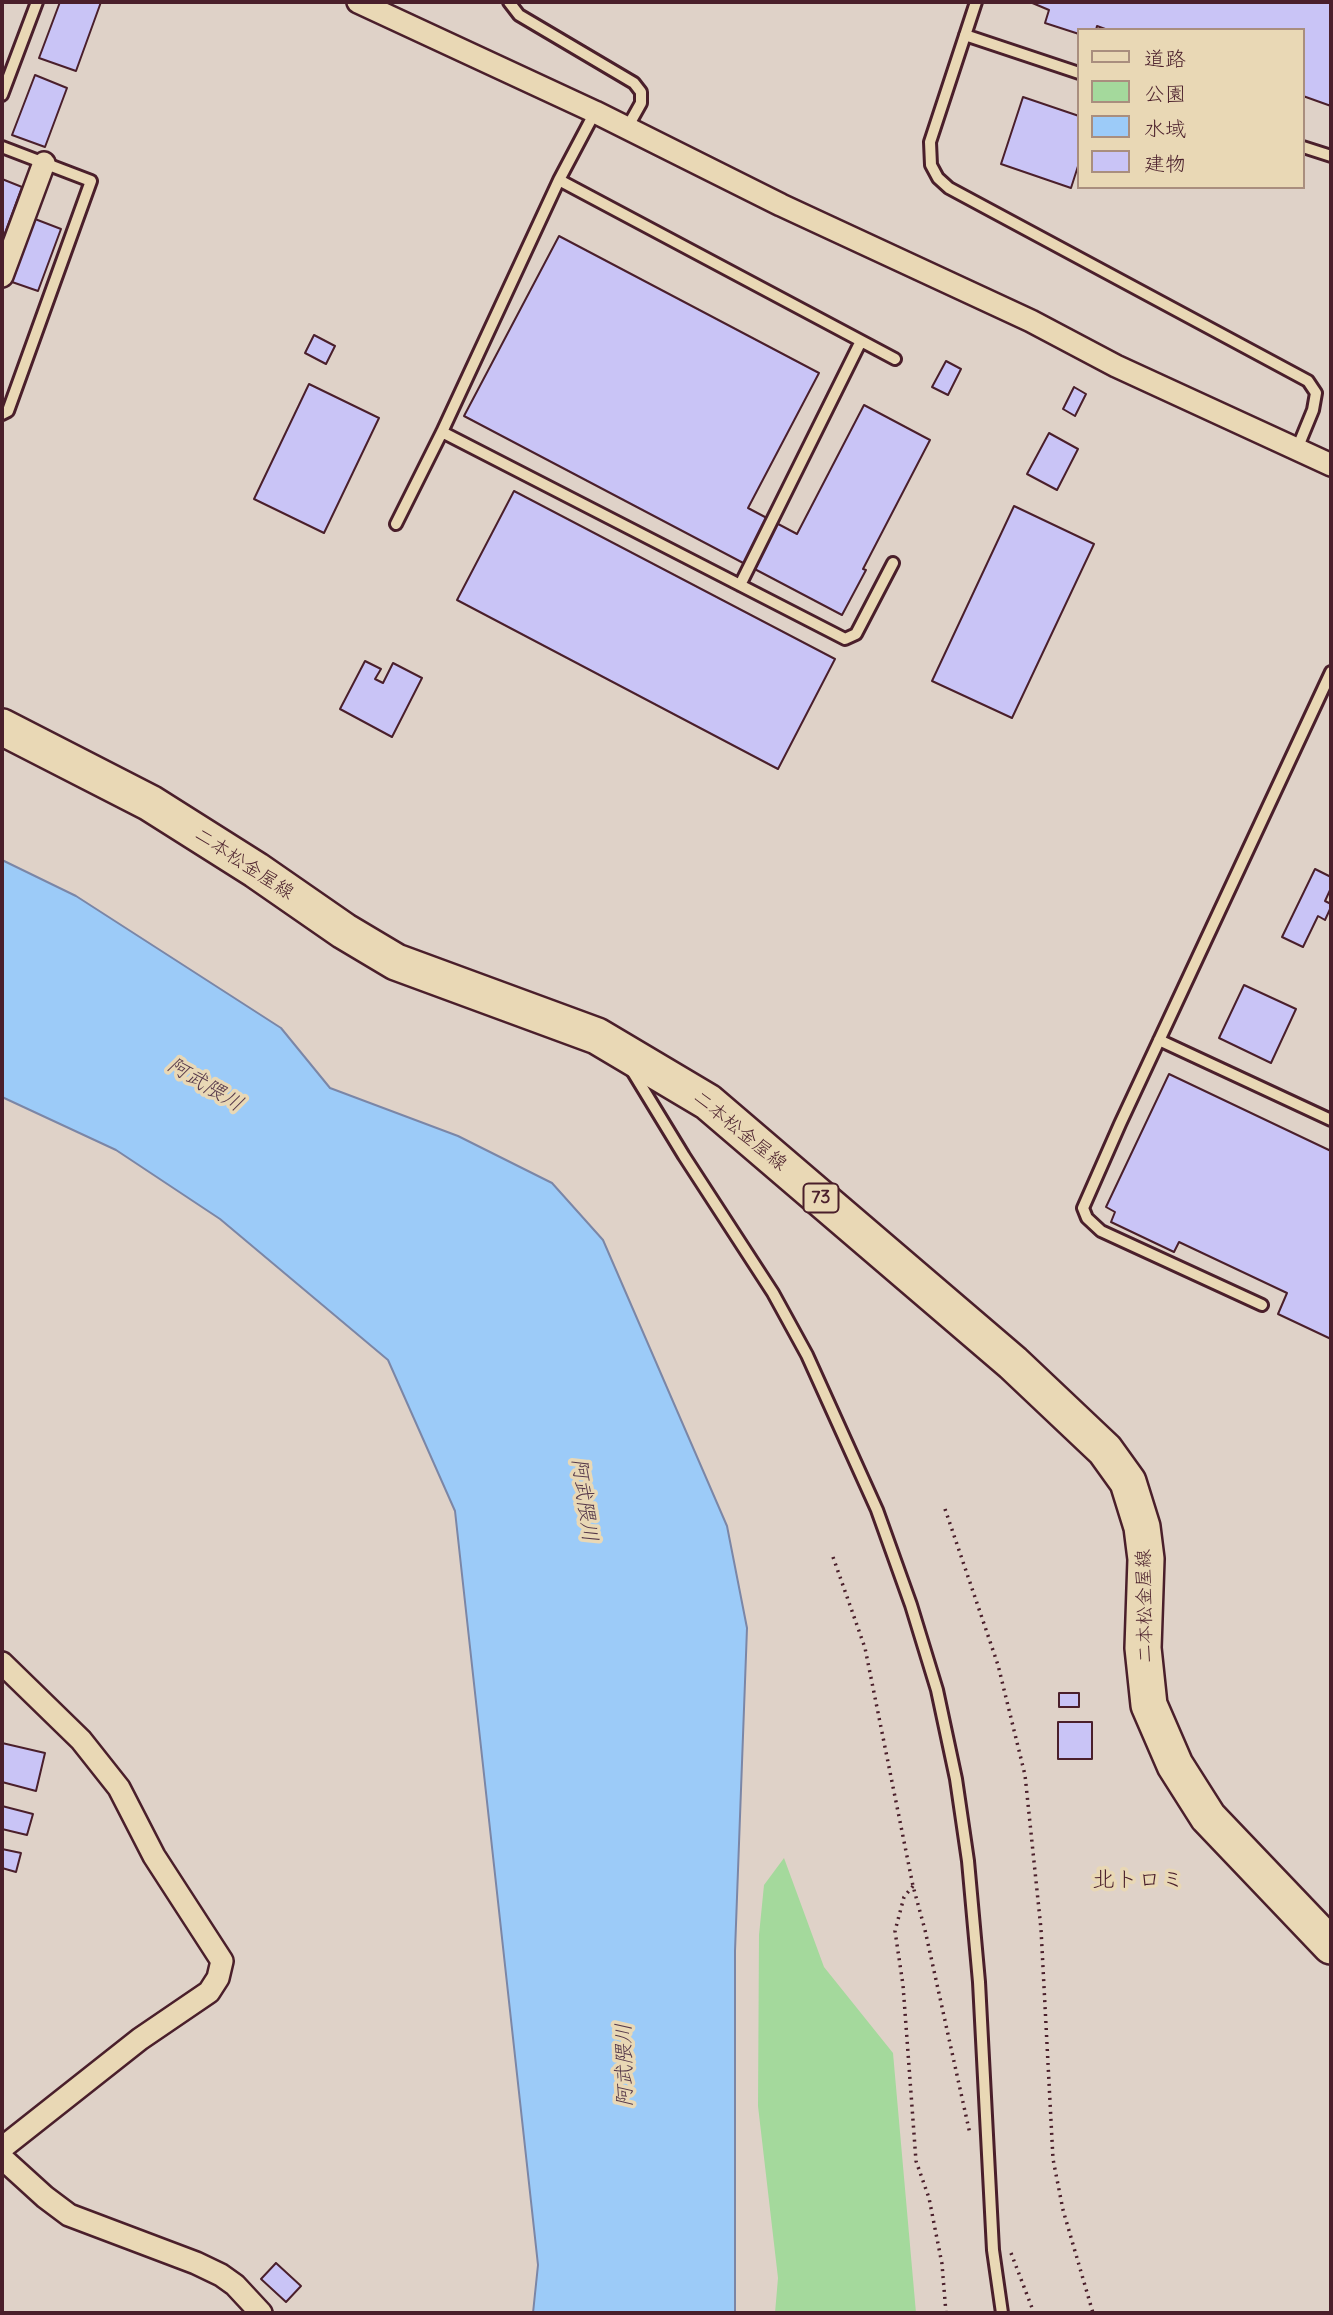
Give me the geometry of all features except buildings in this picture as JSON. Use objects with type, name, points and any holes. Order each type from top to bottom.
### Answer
[{"type":"main road","name":"二本松金屋線","points":[[2,727],[150,803],[396,962],[597,1037],[708,1101],[1013,1363],[1105,1450],[1128,1482],[1142,1527],[1146,1559],[1143,1648],[1149,1705],[1175,1765],[1208,1817],[1331,1946]]},
{"type":"street","points":[[358,2],[595,112],[781,205],[1031,321],[1116,366],[1331,465]]},
{"type":"street","points":[[2,276],[44,163]]},
{"type":"street","points":[[2,1663],[81,1740],[119,1788],[154,1856],[222,1961],[218,1978],[209,1992],[140,2039],[2,2148]]},
{"type":"street","points":[[2,2158],[69,2215],[196,2263],[220,2275],[235,2285],[261,2313]]},
{"type":"lane","points":[[2,95],[37,2]]},
{"type":"lane","points":[[509,2],[519,15],[634,83],[641,92],[641,103],[627,128]]},
{"type":"lane","points":[[976,2],[930,142],[931,165],[938,178],[949,188],[1308,381],[1316,393],[1313,410],[1297,449]]},
{"type":"lane","points":[[965,35],[1078,72]]},
{"type":"lane","points":[[396,524],[442,432],[559,180],[595,112]]},
{"type":"lane","points":[[2,147],[92,181],[8,411],[2,414]]},
{"type":"lane","points":[[1305,148],[1331,156]]},
{"type":"lane","points":[[559,180],[895,359]]},
{"type":"lane","points":[[740,585],[861,341]]},
{"type":"lane","points":[[442,432],[845,639],[856,634],[893,563]]},
{"type":"lane","points":[[1262,1305],[1101,1231],[1087,1218],[1083,1208],[1331,671]]},
{"type":"lane","points":[[1159,1040],[1331,1120]]},
{"type":"lane","points":[[629,1055],[632,1073],[774,1293],[807,1354],[877,1510],[911,1605],[937,1690],[956,1779],[968,1861],[981,2009],[993,2250],[1002,2313]]},
{"type":"path","points":[[946,1509],[998,1665],[1025,1775],[1041,1929],[1053,2159],[1063,2210],[1093,2313]]},
{"type":"path","points":[[833,1557],[865,1648],[913,1885],[973,2144]]},
{"type":"path","points":[[913,1885],[904,1897],[895,1931],[903,1985],[916,2161],[929,2198],[940,2251],[946,2313]]},
{"type":"path","points":[[1010,2251],[1034,2313]]},
{"type":"green space","points":[[784,1858],[824,1967],[893,2053],[916,2313],[775,2313],[778,2278],[758,2106],[759,1935],[764,1885]]},
{"type":"water","name":"阿武隈川","points":[[2,860],[76,896],[281,1028],[330,1088],[458,1136],[552,1183],[603,1240],[727,1526],[747,1628],[735,1951],[735,2313],[533,2313],[538,2265],[455,1511],[388,1360],[220,1219],[116,1150],[2,1097]]},
{"type":"district","name":"北トロミ","points":[[1138,1880]]}]
